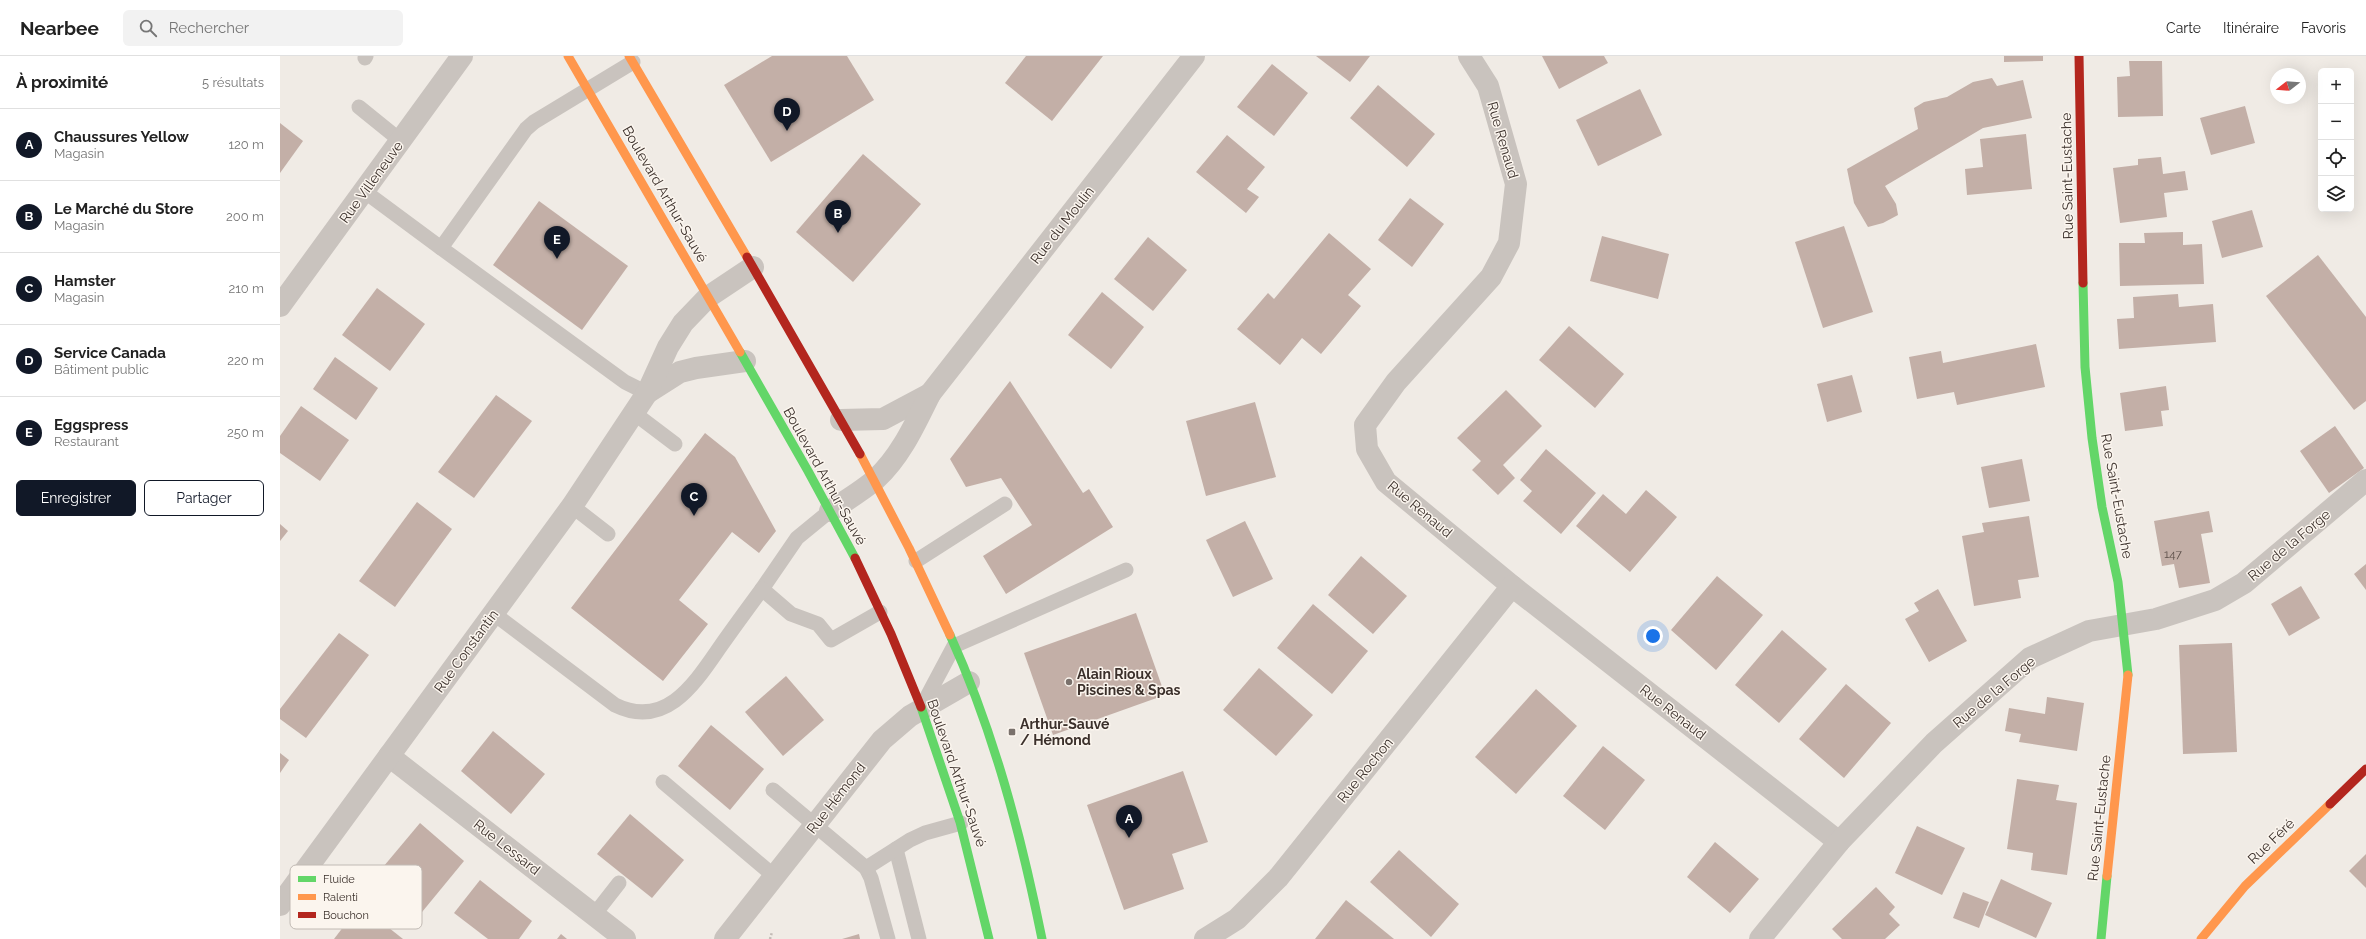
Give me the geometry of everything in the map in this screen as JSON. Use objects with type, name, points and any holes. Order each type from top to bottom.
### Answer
[{"type":"main road","name":"Boulevard Arthur-Sauvé","points":[[568,56],[830,511],[880,612],[921,708],[961,823],[989,939]]},
{"type":"main road","name":"Rue Saint-Eustache","points":[[2079,56],[2085,367],[2102,507],[2118,582],[2128,672],[2100,939]]},
{"type":"main road","points":[[631,59],[841,420],[916,561],[954,646],[987,729],[1009,803],[1042,939]]},
{"type":"main road","name":"Rue Féré","points":[[2201,939],[2245,886],[2366,769]]},
{"type":"street","name":"Rue du Moulin","points":[[830,511],[874,480],[888,467],[906,441],[930,394],[1194,56]]},
{"type":"street","name":"Rue Renaud","points":[[1469,56],[1488,86],[1516,184],[1509,243],[1490,277],[1396,382],[1365,425],[1367,448],[1386,482],[1512,586],[1839,842]]},
{"type":"street","name":"Rue Villeneuve","points":[[280,306],[463,57]]},
{"type":"street","name":"Rue Constantin","points":[[309,865],[572,506],[647,393],[668,347],[683,324],[708,297],[753,267]]},
{"type":"street","name":"Rue Constantin","points":[[647,393],[680,372],[696,368],[745,361]]},
{"type":"street","name":"Rue du Moulin","points":[[841,420],[882,419],[930,394]]},
{"type":"street","name":"Rue de la Forge","points":[[1760,939],[1839,842],[1934,743],[2030,658],[2089,631],[2156,619],[2216,600],[2244,583],[2366,480]]},
{"type":"street","name":"Rue Rochon","points":[[1205,939],[1237,919],[1278,878],[1512,586]]},
{"type":"street","name":"Rue Hémond","points":[[725,939],[882,740],[900,723],[921,708],[969,682]]},
{"type":"street","name":"Rue Lessard","points":[[389,756],[625,939]]},
{"type":"street","name":"Rue Constantin","points":[[280,905],[290,891]]},
{"type":"lane","points":[[441,248],[526,129],[534,122],[631,59]]},
{"type":"lane","points":[[359,107],[400,141]]},
{"type":"lane","points":[[364,191],[625,382],[647,393]]},
{"type":"lane","points":[[634,413],[675,444]]},
{"type":"lane","points":[[916,561],[1005,504]]},
{"type":"lane","points":[[572,506],[608,534]]},
{"type":"lane","points":[[493,613],[615,705],[628,712],[639,713],[666,707],[689,689],[762,589],[797,538],[830,511]]},
{"type":"lane","points":[[921,708],[954,646],[1126,570]]},
{"type":"lane","points":[[762,589],[791,614],[818,624],[831,640],[880,612]]},
{"type":"lane","points":[[663,782],[774,876]]},
{"type":"lane","points":[[773,790],[866,868],[871,878],[888,939]]},
{"type":"lane","points":[[866,868],[925,833],[961,823]]},
{"type":"lane","points":[[896,849],[919,939]]},
{"type":"lane","points":[[594,915],[619,883]]},
{"type":"path","points":[[770,939],[772,932]]},
{"type":"building","points":[[772,56],[847,56],[874,100],[771,162],[724,85]]},
{"type":"building","points":[[1026,56],[1103,56],[1052,121],[1005,83]]},
{"type":"building","points":[[1316,56],[1370,56],[1350,82]]},
{"type":"building","points":[[1542,56],[1604,56],[1608,63],[1559,89]]},
{"type":"building","points":[[2004,56],[2043,56],[2043,61],[2004,62]]},
{"type":"building","points":[[2129,61],[2162,61],[2163,116],[2118,117],[2117,77],[2130,76]]},
{"type":"building","points":[[1272,64],[1308,93],[1274,136],[1237,107]]},
{"type":"building","points":[[1992,78],[1997,86],[2023,80],[2032,118],[1983,128],[1885,186],[1896,204],[1898,215],[1883,223],[1868,227],[1854,203],[1847,169],[1918,129],[1914,108],[1924,102],[1947,97],[1973,82]]},
{"type":"building","points":[[1378,85],[1435,134],[1407,167],[1350,118]]},
{"type":"building","points":[[1640,89],[1662,135],[1598,166],[1576,120]]},
{"type":"building","points":[[2245,106],[2255,143],[2211,155],[2200,118]]},
{"type":"building","points":[[280,123],[303,141],[280,173]]},
{"type":"building","points":[[2026,134],[2032,189],[1967,195],[1965,169],[1983,167],[1980,139]]},
{"type":"building","points":[[1227,135],[1265,167],[1247,189],[1259,197],[1246,213],[1196,172]]},
{"type":"building","points":[[863,154],[921,204],[853,282],[796,232]]},
{"type":"building","points":[[2161,157],[2163,174],[2185,171],[2188,190],[2164,193],[2167,217],[2120,223],[2113,168],[2138,165],[2138,159]]},
{"type":"building","points":[[1410,198],[1444,224],[1412,267],[1378,240]]},
{"type":"building","points":[[539,201],[628,266],[582,330],[493,265]]},
{"type":"building","points":[[2252,210],[2263,247],[2222,258],[2212,221]]},
{"type":"building","points":[[1844,226],[1873,312],[1823,328],[1795,242]]},
{"type":"building","points":[[2183,232],[2183,245],[2202,244],[2204,284],[2120,286],[2119,243],[2145,243],[2144,233]]},
{"type":"building","points":[[1329,233],[1371,269],[1348,295],[1361,306],[1321,354],[1302,338],[1280,365],[1237,329],[1268,293],[1274,299]]},
{"type":"building","points":[[1602,236],[1669,254],[1658,299],[1590,281]]},
{"type":"building","points":[[1148,237],[1187,270],[1153,311],[1114,279]]},
{"type":"building","points":[[2318,255],[2366,317],[2366,401],[2354,410],[2266,296]]},
{"type":"building","points":[[377,288],[425,324],[390,371],[342,335]]},
{"type":"building","points":[[1102,292],[1144,327],[1111,369],[1068,335]]},
{"type":"building","points":[[2178,294],[2179,307],[2213,304],[2216,342],[2119,349],[2117,319],[2134,318],[2133,297]]},
{"type":"building","points":[[1569,326],[1624,374],[1595,408],[1539,360]]},
{"type":"building","points":[[2036,344],[2045,387],[1957,405],[1954,392],[1917,399],[1909,357],[1941,351],[1943,363]]},
{"type":"building","points":[[335,357],[378,388],[356,420],[313,389]]},
{"type":"building","points":[[1852,375],[1862,412],[1827,422],[1817,384]]},
{"type":"building","points":[[1010,381],[1083,493],[1089,489],[1113,527],[1006,594],[983,556],[1032,525],[1001,478],[966,487],[950,459]]},
{"type":"building","points":[[2166,386],[2169,410],[2161,411],[2163,426],[2125,431],[2120,393]]},
{"type":"building","points":[[1506,390],[1542,426],[1503,465],[1515,478],[1498,495],[1472,470],[1481,461],[1457,438]]},
{"type":"building","points":[[496,395],[532,421],[474,498],[438,472]]},
{"type":"building","points":[[1255,402],[1276,477],[1206,496],[1186,421]]},
{"type":"building","points":[[301,406],[349,440],[320,481],[280,453],[280,436]]},
{"type":"building","points":[[2335,426],[2364,468],[2329,493],[2300,451]]},
{"type":"building","points":[[705,433],[735,457],[776,531],[759,553],[732,532],[679,600],[708,624],[663,681],[571,608]]},
{"type":"building","points":[[1546,449],[1596,493],[1561,534],[1523,501],[1532,491],[1520,480]]},
{"type":"building","points":[[2022,459],[2030,501],[1989,508],[1981,467]]},
{"type":"building","points":[[1646,490],[1677,517],[1630,572],[1576,526],[1603,494],[1626,514]]},
{"type":"building","points":[[417,502],[452,529],[395,607],[359,581]]},
{"type":"building","points":[[2209,511],[2213,532],[2201,534],[2210,583],[2179,588],[2174,564],[2162,566],[2154,521]]},
{"type":"building","points":[[2029,516],[2039,577],[2018,580],[2021,598],[1974,606],[1962,536],[1984,532],[1982,523]]},
{"type":"building","points":[[1245,521],[1273,579],[1233,597],[1206,540]]},
{"type":"building","points":[[280,524],[288,531],[280,541]]},
{"type":"building","points":[[1361,556],[1407,596],[1373,634],[1328,595]]},
{"type":"building","points":[[2366,564],[2366,590],[2354,574]]},
{"type":"building","points":[[1717,576],[1763,615],[1716,670],[1671,630]]},
{"type":"building","points":[[2301,586],[2320,618],[2289,636],[2271,604]]},
{"type":"building","points":[[1938,589],[1967,641],[1929,662],[1905,619],[1919,611],[1914,603]]},
{"type":"building","points":[[1313,604],[1368,651],[1332,694],[1277,648]]},
{"type":"building","points":[[1136,613],[1165,695],[1053,735],[1024,653]]},
{"type":"building","points":[[1782,630],[1827,669],[1779,723],[1735,685]]},
{"type":"building","points":[[339,633],[369,655],[306,738],[280,719],[280,709]]},
{"type":"building","points":[[2232,643],[2237,752],[2183,754],[2179,645]]},
{"type":"building","points":[[1259,668],[1313,715],[1276,756],[1223,710]]},
{"type":"building","points":[[786,676],[824,720],[783,756],[745,712]]},
{"type":"building","points":[[1846,684],[1891,723],[1844,778],[1799,739]]},
{"type":"building","points":[[1536,689],[1577,726],[1516,794],[1475,757]]},
{"type":"building","points":[[2047,697],[2084,703],[2077,751],[2019,742],[2021,734],[2005,731],[2009,708],[2045,714]]},
{"type":"building","points":[[711,725],[764,769],[730,810],[678,766]]},
{"type":"building","points":[[493,731],[545,774],[511,814],[461,771]]},
{"type":"building","points":[[1603,746],[1645,780],[1605,830],[1563,796]]},
{"type":"building","points":[[280,753],[289,760],[280,773]]},
{"type":"building","points":[[1183,771],[1208,842],[1172,854],[1184,889],[1124,910],[1087,805]]},
{"type":"building","points":[[2017,779],[2059,785],[2056,800],[2077,803],[2067,875],[2031,870],[2033,853],[2007,849]]},
{"type":"building","points":[[630,814],[684,860],[652,898],[597,854]]},
{"type":"building","points":[[420,823],[464,861],[422,912],[422,865],[385,865]]},
{"type":"building","points":[[1917,826],[1965,848],[1942,895],[1895,873]]},
{"type":"building","points":[[1715,842],[1759,879],[1730,913],[1687,877]]},
{"type":"building","points":[[1399,850],[1459,904],[1431,937],[1370,882]]},
{"type":"building","points":[[2366,854],[2366,888],[2349,871]]},
{"type":"building","points":[[2001,879],[2052,903],[2036,938],[1985,915]]},
{"type":"building","points":[[480,880],[532,921],[519,939],[488,939],[454,913]]},
{"type":"building","points":[[1876,887],[1895,907],[1889,914],[1900,925],[1885,939],[1842,939],[1832,929]]},
{"type":"building","points":[[1963,892],[1989,902],[1979,928],[1953,918]]},
{"type":"building","points":[[1346,900],[1394,939],[1315,939]]},
{"type":"building","points":[[342,929],[390,929],[403,939],[334,939]]},
{"type":"building","points":[[561,934],[567,939],[557,939]]},
{"type":"building","points":[[859,934],[860,939],[842,939]]},
{"type":"traffic: fast","points":[[2083,283],[2085,367],[2092,438],[2102,507],[2118,582],[2128,675]]},
{"type":"traffic: fast","points":[[740,352],[808,471],[855,558]]},
{"type":"traffic: fast","points":[[950,635],[980,709],[1005,784],[1025,861],[1042,939]]},
{"type":"traffic: fast","points":[[921,707],[960,822],[989,939]]},
{"type":"traffic: fast","points":[[2101,939],[2107,876]]},
{"type":"traffic: slow","points":[[568,56],[740,352]]},
{"type":"traffic: slow","points":[[629,56],[747,257]]},
{"type":"traffic: slow","points":[[860,454],[909,548],[950,635]]},
{"type":"traffic: slow","points":[[2107,876],[2128,675]]},
{"type":"traffic: slow","points":[[2201,939],[2245,886],[2330,804]]},
{"type":"traffic: jam","points":[[2079,56],[2083,283]]},
{"type":"traffic: jam","points":[[747,257],[860,454]]},
{"type":"traffic: jam","points":[[855,558],[891,634],[921,707]]},
{"type":"traffic: jam","points":[[2330,804],[2366,769]]},
{"type":"place","name":"Service Canada","points":[[787,131]]},
{"type":"place","name":"Le Marché du Store","points":[[838,233]]},
{"type":"place","name":"Eggspress","points":[[557,259]]},
{"type":"place","name":"Hamster","points":[[694,516]]},
{"type":"place","name":"Alain Rioux Piscines & Spas","points":[[1069,682]]},
{"type":"place","name":"Arthur-Sauvé / Hémond","points":[[1012,732]]},
{"type":"place","name":"Chaussures Yellow","points":[[1129,838]]}]
